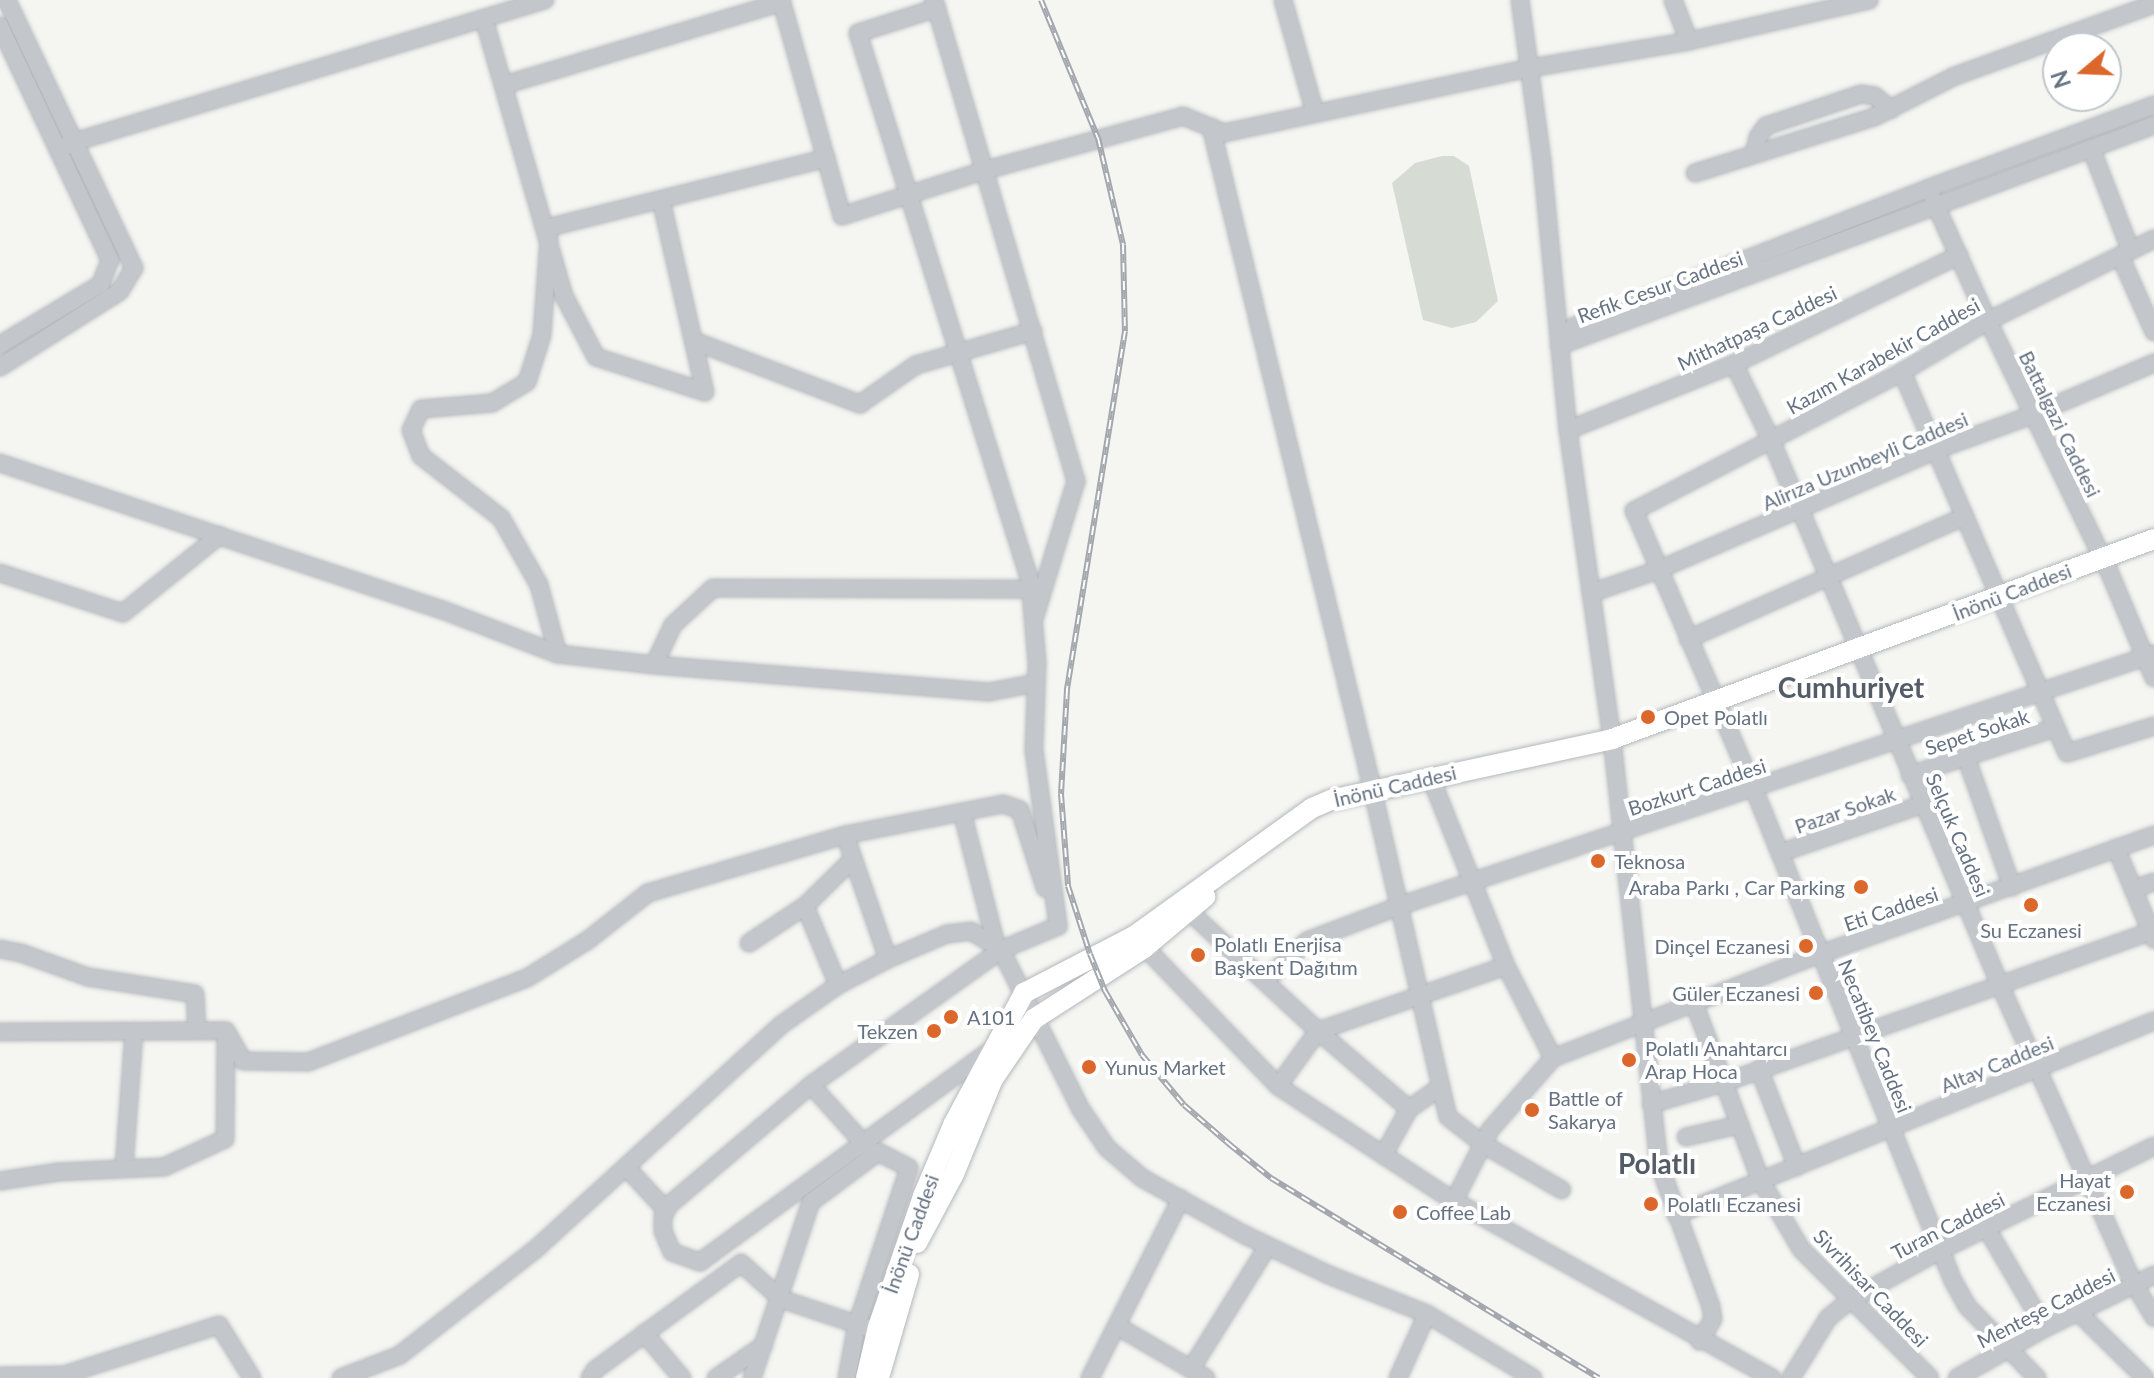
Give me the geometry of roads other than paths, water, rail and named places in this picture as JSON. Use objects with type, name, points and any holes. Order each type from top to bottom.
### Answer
[{"type":"main road","name":"İnönü Caddesi","points":[[866,1378],[867,1328],[942,1152],[1024,993],[1139,942],[1190,912],[1230,873],[1313,818],[1374,796],[1434,786],[1612,744],[1718,708],[2002,602],[2105,563],[2154,539]]},
{"type":"main road","name":"İnönü Caddesi","points":[[2105,563],[2154,552]]},
{"type":"main road","name":"İnönü Caddesi","points":[[879,1378],[919,1239],[954,1174],[993,1079],[1034,1019],[1312,808],[1612,744]]},
{"type":"street","points":[[0,367],[120,291],[134,268],[7,0]]},
{"type":"street","points":[[489,17],[503,0]]},
{"type":"street","points":[[58,150],[74,142],[545,0]]},
{"type":"street","points":[[1283,0],[1315,113]]},
{"type":"street","points":[[1520,0],[1568,430],[1612,744],[1659,1164],[1711,1307],[1713,1319],[1700,1341]]},
{"type":"street","points":[[1673,0],[1689,41]]},
{"type":"street","points":[[504,85],[782,1],[842,216],[986,170],[1183,116],[1224,133],[1530,68],[1689,41],[1868,0]]},
{"type":"street","points":[[1033,621],[1076,481],[936,4],[858,33],[1030,581],[1028,589],[1036,683],[1034,750],[1058,926]]},
{"type":"street","points":[[1695,173],[1891,110],[1955,76],[2154,4]]},
{"type":"street","points":[[489,17],[504,85],[564,296],[596,357],[705,392],[661,200]]},
{"type":"street","points":[[0,26],[110,260],[101,284],[0,345]]},
{"type":"street","points":[[1754,154],[1758,137],[1766,126],[1861,94],[1875,96],[1891,110]]},
{"type":"street","name":"Refik Cesur Caddesi","points":[[1559,345],[1573,327],[1929,188],[2154,105]]},
{"type":"street","name":"Refik Cesur Caddesi","points":[[1559,345],[2154,125]]},
{"type":"street","points":[[1211,127],[1374,796],[1448,1117],[1483,1144],[1562,1190]]},
{"type":"street","points":[[2091,148],[2154,332]]},
{"type":"street","points":[[547,233],[826,158]]},
{"type":"street","name":"Battalgazi Caddesi","points":[[1929,188],[2032,415],[2149,655],[2154,678]]},
{"type":"street","points":[[547,233],[542,335],[527,382],[492,403],[421,409],[411,430],[421,456],[501,518],[539,585],[558,654]]},
{"type":"street","name":"Kazım Karabekir Caddesi","points":[[1634,511],[1902,372],[1988,321],[2154,239]]},
{"type":"street","name":"Mithatpaşa Caddesi","points":[[1568,430],[1734,364],[1959,255]]},
{"type":"street","points":[[694,341],[860,404],[916,365],[1033,331]]},
{"type":"street","name":"Alirıza Uzunbeyli Caddesi","points":[[1591,593],[1658,570],[1936,450],[2032,415],[2154,363]]},
{"type":"street","name":"Selçuk Caddesi","points":[[1734,364],[1771,440],[1859,656],[2037,1069],[2089,1178],[2134,1284],[2154,1317]]},
{"type":"street","points":[[1902,372],[2067,753],[2154,726]]},
{"type":"street","points":[[0,463],[220,535],[558,654],[654,665],[989,692],[1036,683]]},
{"type":"street","name":"Necatibey Caddesi","points":[[1634,511],[1855,1033],[1939,1251],[1967,1306],[2005,1349],[2037,1378]]},
{"type":"street","points":[[1688,639],[1826,575],[1965,516]]},
{"type":"street","points":[[0,573],[123,613],[220,535]]},
{"type":"street","points":[[654,665],[673,625],[713,588],[1028,589]]},
{"type":"street","name":"Bozkurt Caddesi","points":[[1266,980],[1307,941],[1399,906],[2149,655]]},
{"type":"street","name":"Sepet Sokak","points":[[1910,775],[2055,728]]},
{"type":"street","points":[[1966,757],[2012,887]]},
{"type":"street","points":[[1434,786],[1506,966],[1553,1058],[1490,1130],[1454,1201]]},
{"type":"street","points":[[226,1031],[243,1061],[308,1062],[527,978],[588,940],[648,893],[845,835],[1003,804],[1020,810],[1058,926]]},
{"type":"street","name":"Pazar Sokak","points":[[1780,853],[1923,804]]},
{"type":"street","points":[[962,812],[998,947],[1080,1108],[1107,1148],[1142,1178],[1268,1246],[1329,1275],[1427,1314],[1533,1378]]},
{"type":"street","points":[[845,835],[888,959]]},
{"type":"street","name":"Eti Caddesi","points":[[1553,1058],[1641,1021],[1820,954],[1965,905],[2154,835]]},
{"type":"street","points":[[1651,1104],[1723,1083],[1855,1033],[2153,934],[2116,848]]},
{"type":"street","points":[[749,943],[805,906],[853,859]]},
{"type":"street","points":[[2133,889],[2154,882]]},
{"type":"street","points":[[805,906],[838,985]]},
{"type":"street","points":[[1190,912],[1318,1031],[1409,1109]]},
{"type":"street","points":[[714,1281],[700,1262],[672,1252],[663,1231],[666,1210],[811,1085],[998,947],[1058,926]]},
{"type":"street","points":[[341,1378],[400,1355],[538,1247],[781,1025],[838,985],[947,934],[971,931],[998,947]]},
{"type":"street","points":[[1139,942],[1278,1086],[1454,1201],[1700,1341],[1772,1378]]},
{"type":"street","points":[[0,949],[88,977],[195,994],[197,1031]]},
{"type":"street","points":[[1278,1086],[1318,1031],[1506,966]]},
{"type":"street","name":"Sivrihisar Caddesi","points":[[1694,1003],[1761,1181],[1801,1249],[1930,1378]]},
{"type":"street","name":"Altay Caddesi","points":[[1676,1215],[2154,1021]]},
{"type":"street","points":[[124,1168],[134,1031]]},
{"type":"street","points":[[0,1032],[226,1031]]},
{"type":"street","points":[[0,1181],[124,1168],[164,1167],[225,1139],[226,1031]]},
{"type":"street","points":[[700,1262],[865,1145],[995,1047]]},
{"type":"street","points":[[1759,1069],[1797,1167]]},
{"type":"street","points":[[811,1085],[865,1145]]},
{"type":"street","points":[[1384,1154],[1409,1109],[1441,1087]]},
{"type":"street","points":[[1686,1137],[1739,1125]]},
{"type":"street","name":"Turan Caddesi","points":[[1791,1378],[1828,1318],[1850,1300],[1939,1251],[2154,1146]]},
{"type":"street","points":[[752,1378],[811,1202],[878,1152],[909,1168],[867,1328],[847,1378]]},
{"type":"street","points":[[626,1167],[666,1210]]},
{"type":"street","points":[[1090,1378],[1181,1199]]},
{"type":"street","points":[[1987,1229],[2045,1328]]},
{"type":"street","points":[[1191,1369],[1268,1246]]},
{"type":"street","points":[[577,1378],[593,1374],[741,1263],[781,1299],[867,1328]]},
{"type":"street","name":"Menteşe Caddesi","points":[[1957,1378],[2045,1328],[2154,1275]]},
{"type":"street","points":[[2078,1312],[2145,1378]]},
{"type":"street","points":[[1398,1378],[1427,1314]]},
{"type":"street","points":[[0,1376],[64,1375],[219,1325],[252,1378]]},
{"type":"street","points":[[1117,1326],[1206,1378]]},
{"type":"street","points":[[644,1333],[682,1378]]},
{"type":"street","points":[[716,1378],[764,1345]]},
{"type":"railway","points":[[1041,0],[1098,138],[1123,245],[1125,331],[1067,690],[1061,794],[1068,886],[1090,954],[1105,991],[1142,1055],[1184,1105],[1229,1144],[1271,1178],[1599,1378]]},
{"type":"place","name":"Opet Polatlı","points":[[1648,717]]},
{"type":"place","name":"Teknosa","points":[[1598,861]]},
{"type":"place","name":"Araba Parkı , Car Parking","points":[[1861,887]]},
{"type":"place","name":"Su Eczanesi","points":[[2031,905]]},
{"type":"place","name":"Dinçel Eczanesi","points":[[1806,946]]},
{"type":"place","name":"Polatlı Enerjisa Başkent Dağıtım","points":[[1198,955]]},
{"type":"place","name":"Güler Eczanesi","points":[[1816,993]]},
{"type":"place","name":"A101","points":[[951,1017]]},
{"type":"place","name":"Tekzen","points":[[934,1031]]},
{"type":"place","name":"Polatlı Anahtarcı Arap Hoca","points":[[1629,1060]]},
{"type":"place","name":"Yunus Market","points":[[1089,1067]]},
{"type":"place","name":"Battle of Sakarya","points":[[1532,1110]]},
{"type":"place","name":"Hayat Eczanesi","points":[[2127,1192]]},
{"type":"place","name":"Polatlı Eczanesi","points":[[1651,1204]]},
{"type":"place","name":"Coffee Lab","points":[[1400,1212]]},
{"type":"district","name":"Cumhuriyet","points":[[1851,687]]},
{"type":"district","name":"Polatlı","points":[[1657,1163]]}]
